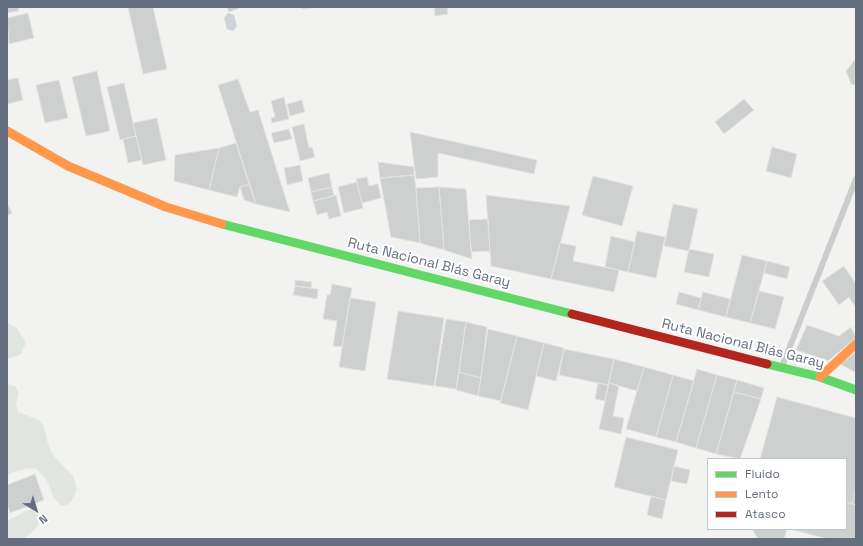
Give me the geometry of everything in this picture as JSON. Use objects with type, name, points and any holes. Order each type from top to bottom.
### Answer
[{"type":"main road","name":"Ruta Nacional Blás Garay","points":[[7,131],[68,166],[166,207],[256,234],[820,377],[856,390]]},
{"type":"main road","points":[[820,377],[856,344]]},
{"type":"lane","points":[[782,367],[856,179]]},
{"type":"shaded area","points":[[228,13],[234,15],[237,26],[233,31],[227,29],[224,18]]},
{"type":"shaded area","points":[[7,323],[17,328],[26,343],[20,355],[7,359]]},
{"type":"shaded area","points":[[7,384],[15,386],[19,393],[16,405],[18,412],[39,420],[44,427],[48,444],[53,455],[73,476],[77,489],[71,502],[68,504],[63,506],[60,505],[54,498],[46,479],[37,469],[28,468],[11,473],[7,476]]},
{"type":"shaded area","points":[[28,510],[32,510],[38,515],[39,519],[37,527],[24,539],[7,539],[7,521]]},
{"type":"building","points":[[7,7],[18,7],[19,11],[7,13]]},
{"type":"building","points":[[128,7],[153,7],[167,69],[143,74]]},
{"type":"building","points":[[227,7],[238,7],[238,9],[229,12]]},
{"type":"building","points":[[301,7],[311,7],[311,8],[302,9]]},
{"type":"building","points":[[434,7],[447,7],[448,14],[435,16]]},
{"type":"building","points":[[28,13],[34,38],[9,44],[7,18]]},
{"type":"building","points":[[855,60],[856,85],[851,84],[846,71]]},
{"type":"building","points":[[97,71],[110,131],[86,136],[72,77]]},
{"type":"building","points":[[18,78],[23,100],[7,104],[7,80]]},
{"type":"building","points":[[238,79],[250,112],[258,110],[290,212],[256,204],[218,85]]},
{"type":"building","points":[[59,80],[68,118],[45,123],[36,85]]},
{"type":"building","points":[[124,83],[136,136],[120,140],[107,87]]},
{"type":"building","points":[[284,97],[289,119],[272,123],[271,118],[275,117],[271,101]]},
{"type":"building","points":[[744,99],[754,110],[724,134],[715,122]]},
{"type":"building","points":[[302,100],[305,112],[290,116],[287,104]]},
{"type":"building","points":[[157,118],[166,160],[143,165],[133,123]]},
{"type":"building","points":[[304,124],[309,148],[312,147],[315,157],[300,161],[292,127]]},
{"type":"building","points":[[289,129],[292,139],[274,143],[271,133]]},
{"type":"building","points":[[410,132],[537,160],[534,174],[438,153],[438,177],[416,179]]},
{"type":"building","points":[[136,136],[142,160],[128,163],[123,139]]},
{"type":"building","points":[[236,143],[249,184],[240,187],[237,197],[209,190],[219,148]]},
{"type":"building","points":[[772,147],[797,154],[791,178],[766,171]]},
{"type":"building","points":[[219,148],[209,190],[174,181],[175,155]]},
{"type":"building","points":[[378,162],[414,167],[414,175],[380,178]]},
{"type":"building","points":[[300,165],[303,181],[287,185],[284,168]]},
{"type":"building","points":[[329,173],[332,187],[311,192],[308,178]]},
{"type":"building","points":[[414,175],[420,243],[391,237],[380,178]]},
{"type":"building","points":[[593,176],[633,186],[622,226],[582,215]]},
{"type":"building","points":[[367,177],[369,186],[378,184],[381,198],[362,203],[356,179]]},
{"type":"building","points":[[357,182],[363,208],[344,213],[338,187]]},
{"type":"building","points":[[249,184],[256,204],[244,200],[240,187]]},
{"type":"building","points":[[332,187],[334,196],[313,201],[311,192]]},
{"type":"building","points":[[439,187],[466,189],[472,259],[444,250]]},
{"type":"building","points":[[439,187],[444,250],[420,243],[416,188]]},
{"type":"building","points":[[336,195],[341,216],[329,219],[327,212],[317,215],[313,201]]},
{"type":"building","points":[[486,195],[570,206],[551,279],[491,266]]},
{"type":"building","points":[[7,203],[12,213],[7,216]]},
{"type":"building","points":[[673,204],[698,209],[689,251],[664,246]]},
{"type":"building","points":[[488,219],[490,251],[471,252],[469,220]]},
{"type":"building","points":[[637,231],[665,237],[656,278],[628,272]]},
{"type":"building","points":[[611,236],[635,242],[628,272],[605,267]]},
{"type":"building","points":[[560,243],[576,246],[573,261],[619,270],[614,292],[551,279]]},
{"type":"building","points":[[689,249],[714,254],[709,277],[684,272]]},
{"type":"building","points":[[742,255],[767,261],[750,323],[726,317]]},
{"type":"building","points":[[767,261],[790,267],[787,279],[764,273]]},
{"type":"building","points":[[844,266],[856,284],[856,308],[849,297],[839,305],[822,281]]},
{"type":"building","points":[[295,280],[312,282],[311,288],[295,286]]},
{"type":"building","points":[[332,284],[352,288],[342,347],[333,346],[337,321],[323,319],[327,295],[330,295]]},
{"type":"building","points":[[295,286],[318,289],[317,299],[293,295]]},
{"type":"building","points":[[759,291],[784,297],[775,329],[750,323]]},
{"type":"building","points":[[679,292],[701,298],[698,310],[676,304]]},
{"type":"building","points":[[703,292],[730,299],[726,317],[698,310]]},
{"type":"building","points":[[350,298],[376,302],[365,371],[339,367]]},
{"type":"building","points":[[398,311],[444,318],[434,386],[387,379]]},
{"type":"building","points":[[446,319],[466,322],[456,389],[435,386]]},
{"type":"building","points":[[466,322],[487,327],[481,378],[459,372]]},
{"type":"building","points":[[807,325],[839,336],[851,327],[856,338],[828,361],[796,350]]},
{"type":"building","points":[[488,329],[517,336],[501,401],[478,396]]},
{"type":"building","points":[[517,336],[544,343],[528,410],[500,403]]},
{"type":"building","points":[[544,343],[564,348],[556,381],[536,376]]},
{"type":"building","points":[[564,349],[614,359],[608,385],[559,375]]},
{"type":"building","points":[[856,352],[856,370],[854,372],[840,364]]},
{"type":"building","points":[[614,359],[644,367],[637,391],[609,383]]},
{"type":"building","points":[[644,367],[673,375],[656,437],[626,429]]},
{"type":"building","points":[[697,369],[717,375],[696,448],[676,442]]},
{"type":"building","points":[[459,372],[481,378],[478,396],[456,390]]},
{"type":"building","points":[[673,375],[694,381],[676,442],[656,437]]},
{"type":"building","points":[[717,375],[737,380],[716,454],[696,448]]},
{"type":"building","points":[[737,380],[764,388],[761,399],[734,392]]},
{"type":"building","points":[[598,383],[608,385],[605,401],[595,399]]},
{"type":"building","points":[[609,383],[619,386],[613,416],[624,418],[621,434],[599,429]]},
{"type":"building","points":[[734,392],[761,399],[740,458],[716,454]]},
{"type":"building","points":[[777,397],[856,418],[856,491],[852,504],[847,502],[847,458],[760,458]]},
{"type":"building","points":[[626,437],[678,450],[666,500],[614,487]]},
{"type":"building","points":[[674,466],[690,470],[687,484],[671,481]]},
{"type":"building","points":[[35,474],[44,500],[10,513],[7,503],[7,485]]},
{"type":"building","points":[[856,491],[856,505],[852,504]]},
{"type":"building","points":[[651,496],[666,500],[662,519],[647,515]]},
{"type":"building","points":[[847,502],[856,505],[856,539],[828,539],[794,530],[847,530]]},
{"type":"building","points":[[753,530],[787,530],[784,539],[758,539]]},
{"type":"traffic: fast","points":[[222,224],[572,314]]},
{"type":"traffic: fast","points":[[767,364],[820,377],[856,390]]},
{"type":"traffic: slow","points":[[7,131],[68,166],[166,207],[222,224]]},
{"type":"traffic: slow","points":[[820,377],[856,344]]},
{"type":"traffic: jam","points":[[572,314],[767,364]]}]
